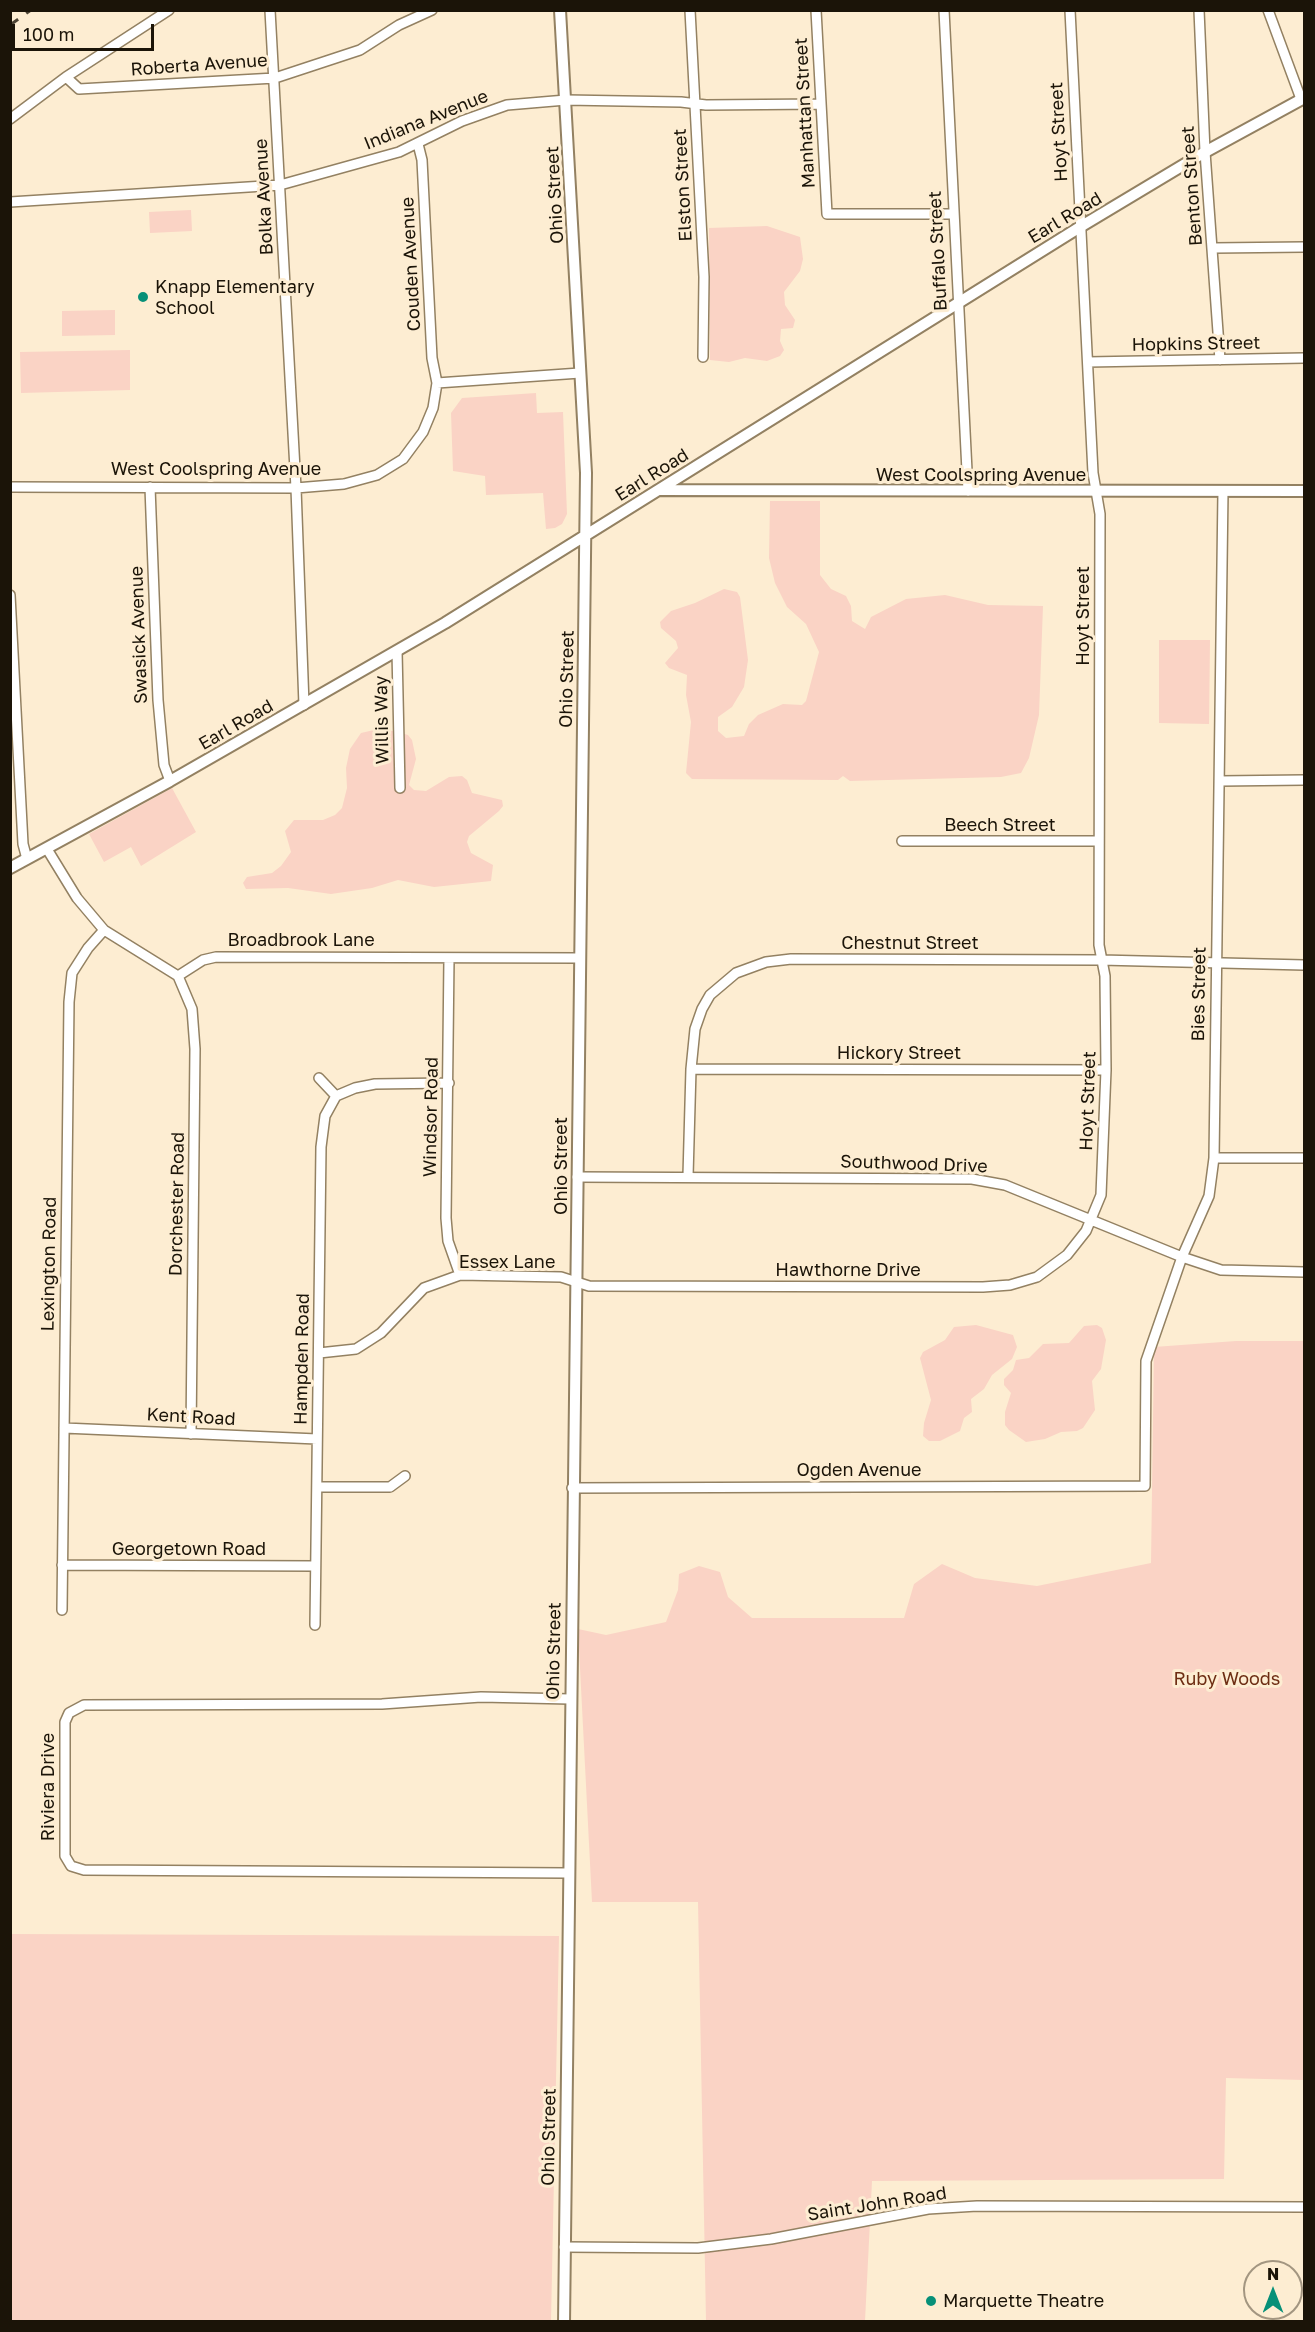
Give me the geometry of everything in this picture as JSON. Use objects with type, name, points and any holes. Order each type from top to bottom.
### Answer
[{"type":"street","points":[[10,118],[66,77],[170,10]]},
{"type":"street","name":"Bolka Avenue","points":[[270,10],[296,488],[304,705]]},
{"type":"street","name":"Roberta Avenue","points":[[66,77],[79,89],[275,78],[360,50],[399,25],[432,10]]},
{"type":"street","name":"Ohio Street","points":[[560,10],[586,473],[577,1282],[572,1488],[564,2322]]},
{"type":"street","name":"Elston Street","points":[[690,10],[704,277],[703,357]]},
{"type":"street","name":"Manhattan Street","points":[[816,10],[827,214],[952,214]]},
{"type":"street","name":"Buffalo Street","points":[[944,10],[952,214],[968,491]]},
{"type":"street","name":"Hoyt Street","points":[[1070,10],[1094,473],[1100,514],[1098,841],[1101,960],[1105,976],[1106,1070],[1101,1195],[1092,1220]]},
{"type":"street","name":"Benton Street","points":[[1199,10],[1205,152],[1214,248],[1220,360]]},
{"type":"street","points":[[1268,10],[1303,99]]},
{"type":"street","name":"Earl Road","points":[[10,868],[170,781],[397,651],[1080,227],[1205,152],[1303,99]]},
{"type":"street","name":"Indiana Avenue","points":[[10,202],[280,185],[363,163],[418,144],[491,110],[507,105],[566,100],[821,104]]},
{"type":"street","name":"Couden Avenue","points":[[418,144],[422,160],[432,358],[437,383]]},
{"type":"street","points":[[1214,248],[1305,247]]},
{"type":"street","name":"Hopkins Street","points":[[1088,362],[1305,358]]},
{"type":"street","points":[[437,383],[580,372]]},
{"type":"street","name":"West Coolspring Avenue","points":[[10,487],[296,488],[344,484],[377,475],[403,459],[423,432],[433,408],[437,383]]},
{"type":"street","name":"Swasick Avenue","points":[[150,487],[158,700],[164,765],[170,781]]},
{"type":"street","name":"West Coolspring Avenue","points":[[658,490],[1305,491]]},
{"type":"street","name":"Bies Street","points":[[1145,1486],[1146,1361],[1182,1257],[1209,1196],[1214,1158],[1223,491]]},
{"type":"street","points":[[10,595],[23,844],[27,859]]},
{"type":"street","name":"Willis Way","points":[[397,651],[400,788]]},
{"type":"street","points":[[1220,781],[1305,780]]},
{"type":"street","name":"Beech Street","points":[[902,841],[1098,841]]},
{"type":"street","points":[[47,849],[77,898],[104,930],[178,976]]},
{"type":"street","name":"Lexington Road","points":[[62,1610],[69,1002],[72,973],[88,948],[104,930]]},
{"type":"street","name":"Broadbrook Lane","points":[[178,976],[203,960],[216,957],[580,958]]},
{"type":"street","name":"Windsor Road","points":[[449,958],[446,1218],[448,1241],[460,1275]]},
{"type":"street","name":"Chestnut Street","points":[[688,1176],[691,1069],[695,1029],[710,995],[736,973],[766,962],[791,959],[1101,960],[1305,965]]},
{"type":"street","name":"Dorchester Road","points":[[178,976],[192,1009],[195,1049],[191,1434]]},
{"type":"street","name":"Hickory Street","points":[[691,1069],[1106,1070]]},
{"type":"street","points":[[319,1078],[336,1096],[355,1088],[375,1084],[449,1083]]},
{"type":"street","name":"Hampden Road","points":[[315,1625],[322,1128],[325,1116],[336,1096]]},
{"type":"street","points":[[1214,1158],[1305,1158]]},
{"type":"street","name":"Southwood Drive","points":[[577,1177],[972,1179],[1005,1185],[1182,1257],[1221,1270],[1305,1272]]},
{"type":"street","name":"Hawthorne Drive","points":[[577,1282],[589,1286],[983,1287],[1010,1285],[1037,1277],[1067,1255],[1092,1220]]},
{"type":"street","name":"Essex Lane","points":[[319,1353],[356,1349],[381,1333],[424,1288],[460,1275],[561,1277],[577,1282]]},
{"type":"street","name":"Kent Road","points":[[64,1428],[317,1439]]},
{"type":"street","points":[[317,1487],[390,1487],[405,1476]]},
{"type":"street","name":"Ogden Avenue","points":[[572,1488],[1145,1486]]},
{"type":"street","name":"Georgetown Road","points":[[62,1565],[315,1566]]},
{"type":"street","name":"Riviera Drive","points":[[568,1873],[96,1870],[71,1866],[65,1856],[64,1722],[69,1713],[84,1705],[382,1704],[481,1697],[570,1699]]},
{"type":"street","name":"Saint John Road","points":[[564,2247],[698,2248],[771,2239],[928,2209],[977,2206],[1305,2207]]},
{"type":"green space","points":[[191,210],[192,231],[150,233],[149,212]]},
{"type":"green space","points":[[767,226],[800,237],[803,259],[800,271],[784,292],[785,305],[795,320],[793,328],[781,329],[780,341],[784,350],[780,356],[767,361],[745,358],[729,362],[710,360],[709,228]]},
{"type":"green space","points":[[115,310],[115,335],[62,336],[62,311]]},
{"type":"green space","points":[[130,350],[130,390],[21,393],[20,352]]},
{"type":"green space","points":[[536,393],[537,413],[563,412],[567,514],[562,524],[546,529],[543,493],[486,495],[485,476],[453,471],[451,413],[462,398]]},
{"type":"green space","points":[[770,501],[820,501],[820,575],[831,589],[846,596],[851,606],[852,621],[865,629],[871,617],[906,599],[945,595],[988,605],[1043,606],[1039,715],[1029,758],[1021,773],[1001,777],[850,781],[843,776],[838,780],[692,779],[686,773],[691,722],[686,695],[687,675],[669,668],[665,663],[678,648],[676,641],[661,628],[660,622],[671,611],[695,603],[724,589],[737,592],[740,597],[748,660],[744,687],[732,707],[718,717],[718,731],[726,738],[744,736],[749,724],[758,715],[783,704],[802,705],[806,701],[819,652],[806,624],[787,607],[775,583],[769,558]]},
{"type":"green space","points":[[1159,640],[1210,640],[1209,724],[1159,723]]},
{"type":"green space","points":[[374,730],[394,731],[408,735],[412,740],[416,759],[409,785],[414,790],[426,791],[449,777],[462,776],[467,780],[472,793],[502,800],[503,806],[499,811],[469,836],[467,842],[471,853],[493,865],[491,881],[434,887],[398,880],[372,888],[331,894],[288,888],[246,889],[243,883],[247,877],[272,873],[281,866],[291,852],[285,831],[294,820],[323,820],[335,815],[342,808],[347,788],[346,768],[350,749],[361,733]]},
{"type":"green space","points":[[172,788],[196,832],[141,866],[131,847],[104,862],[89,834]]},
{"type":"green space","points":[[976,1325],[1013,1335],[1017,1347],[1012,1359],[992,1375],[984,1389],[971,1399],[972,1412],[964,1418],[960,1431],[940,1441],[929,1441],[923,1436],[924,1423],[931,1400],[920,1358],[923,1352],[945,1340],[954,1327]]},
{"type":"green space","points":[[1097,1325],[1102,1328],[1106,1340],[1101,1369],[1092,1381],[1095,1410],[1083,1428],[1026,1442],[1009,1430],[1005,1425],[1005,1412],[1011,1393],[1004,1385],[1004,1379],[1013,1370],[1016,1360],[1029,1358],[1043,1344],[1069,1343],[1084,1326]]},
{"type":"green space","name":"Ruby Woods","points":[[1236,1341],[1304,1341],[1304,2080],[1226,2078],[1224,2179],[872,2181],[865,2321],[706,2321],[698,1902],[592,1902],[578,1629],[606,1635],[666,1622],[678,1590],[679,1574],[699,1566],[720,1572],[728,1597],[752,1618],[904,1618],[914,1584],[942,1564],[975,1578],[1037,1586],[1151,1563],[1154,1347]]},
{"type":"green space","points":[[11,1934],[559,1936],[551,2321],[11,2321]]},
{"type":"railway","points":[[10,25],[31,10]]},
{"type":"place","name":"Knapp Elementary School","points":[[143,297]]},
{"type":"place","name":"Marquette Theatre","points":[[931,2301]]}]
